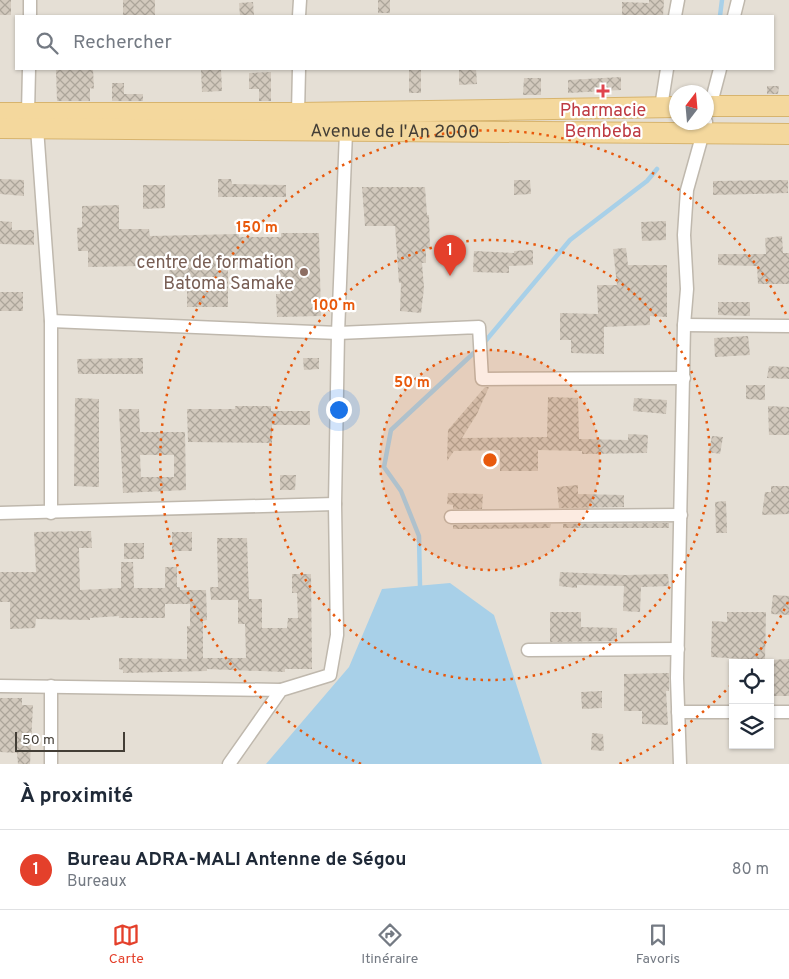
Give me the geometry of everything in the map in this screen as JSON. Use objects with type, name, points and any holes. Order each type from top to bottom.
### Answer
[{"type":"main road","name":"Avenue de l'An 2000","points":[[714,117],[789,106]]},
{"type":"main road","name":"Avenue de l'An 2000","points":[[0,128],[33,120],[298,113],[669,107]]},
{"type":"main road","name":"Avenue de l'An 2000","points":[[0,113],[33,120],[346,132],[669,119]]},
{"type":"main road","name":"Avenue de l'An 2000","points":[[714,119],[789,134]]},
{"type":"street","points":[[30,0],[30,15]]},
{"type":"street","points":[[299,15],[300,0]]},
{"type":"street","points":[[675,15],[678,0]]},
{"type":"street","points":[[734,15],[738,0]]},
{"type":"street","points":[[29,70],[51,321],[51,513]]},
{"type":"street","points":[[298,113],[299,70]]},
{"type":"street","points":[[667,70],[669,107]]},
{"type":"street","points":[[714,92],[720,70]]},
{"type":"street","points":[[680,764],[678,649],[684,325],[687,289],[684,235],[687,190],[704,130]]},
{"type":"street","points":[[0,686],[281,690],[330,674],[336,635],[335,504],[338,333],[346,132]]},
{"type":"street","points":[[51,321],[338,333],[480,327],[482,379],[684,378]]},
{"type":"street","points":[[684,325],[789,326]]},
{"type":"street","points":[[0,513],[335,504]]},
{"type":"street","points":[[451,517],[681,515]]},
{"type":"street","points":[[528,650],[678,649]]},
{"type":"street","points":[[51,764],[52,686]]},
{"type":"street","points":[[229,764],[281,690]]},
{"type":"street","points":[[678,712],[729,712]]},
{"type":"street","points":[[774,712],[789,712]]},
{"type":"shaded area","points":[[0,0],[789,0],[789,764],[0,764]]},
{"type":"water","points":[[450,583],[494,615],[542,764],[266,764],[349,667],[382,589]]},
{"type":"building","points":[[0,0],[11,0],[11,15],[0,15]]},
{"type":"building","points":[[123,0],[155,0],[155,15],[123,15]]},
{"type":"building","points":[[378,0],[390,0],[390,13],[378,13]]},
{"type":"building","points":[[649,0],[664,0],[663,15],[622,15],[622,2],[649,3]]},
{"type":"building","points":[[253,2],[254,15],[240,15],[239,3]]},
{"type":"building","points":[[56,70],[93,70],[94,89],[90,88],[90,101],[57,101]]},
{"type":"building","points":[[201,70],[221,70],[222,91],[202,92]]},
{"type":"building","points":[[409,70],[421,70],[421,93],[409,93]]},
{"type":"building","points":[[459,70],[476,70],[477,84],[459,85]]},
{"type":"building","points":[[271,72],[271,101],[259,101],[259,89],[249,89],[249,73]]},
{"type":"building","points":[[621,77],[621,90],[568,93],[568,80]]},
{"type":"building","points":[[524,78],[541,78],[541,95],[523,95]]},
{"type":"building","points":[[112,83],[124,83],[124,94],[143,94],[143,101],[112,101]]},
{"type":"building","points":[[767,86],[779,86],[778,94],[767,94]]},
{"type":"building","points":[[0,179],[24,180],[24,196],[0,194]]},
{"type":"building","points":[[218,179],[231,179],[232,184],[286,185],[286,197],[218,197]]},
{"type":"building","points":[[514,180],[530,180],[531,194],[514,195]]},
{"type":"building","points":[[788,180],[788,193],[713,195],[713,181]]},
{"type":"building","points":[[143,185],[165,185],[165,208],[143,209]]},
{"type":"building","points":[[362,187],[425,187],[427,215],[429,215],[430,248],[426,249],[426,263],[422,263],[424,288],[421,313],[400,311],[401,283],[399,283],[395,226],[365,226]]},
{"type":"building","points":[[119,205],[119,229],[149,229],[150,236],[239,234],[239,237],[281,237],[281,233],[319,233],[321,316],[277,317],[276,294],[280,294],[279,268],[228,267],[228,307],[187,307],[187,290],[170,291],[169,258],[139,260],[139,266],[88,267],[88,251],[78,251],[77,228],[82,227],[82,206]]},
{"type":"building","points":[[0,221],[12,222],[12,230],[34,230],[34,245],[0,244]]},
{"type":"building","points":[[666,221],[666,240],[642,241],[641,222]]},
{"type":"building","points":[[782,236],[783,253],[789,253],[789,284],[758,284],[757,266],[718,265],[718,254],[766,254],[765,238]]},
{"type":"building","points":[[626,248],[628,265],[667,265],[667,317],[650,316],[650,325],[604,327],[604,354],[571,353],[571,340],[560,340],[560,313],[598,314],[597,285],[617,285],[613,249]]},
{"type":"building","points":[[533,250],[533,265],[509,266],[509,273],[473,272],[474,251],[514,253],[514,251]]},
{"type":"building","points":[[0,292],[23,292],[23,311],[0,311]]},
{"type":"building","points":[[718,302],[750,302],[750,316],[718,315]]},
{"type":"building","points":[[748,336],[750,355],[715,357],[714,338]]},
{"type":"building","points":[[143,358],[143,374],[78,374],[77,359]]},
{"type":"building","points":[[303,358],[319,358],[319,369],[304,370]]},
{"type":"building","points":[[769,366],[789,367],[789,379],[767,378]]},
{"type":"building","points":[[746,385],[765,385],[765,400],[746,399]]},
{"type":"building","points":[[485,387],[489,387],[477,414],[462,438],[547,437],[548,397],[578,398],[579,439],[628,440],[628,434],[648,435],[647,453],[582,454],[582,451],[538,450],[538,471],[500,471],[500,450],[454,451],[447,461],[448,430]]},
{"type":"building","points":[[75,398],[99,399],[99,487],[74,486]]},
{"type":"building","points":[[634,398],[667,400],[666,414],[633,411]]},
{"type":"building","points":[[235,406],[271,406],[271,411],[310,411],[310,425],[272,425],[272,443],[188,442],[187,409],[235,409]]},
{"type":"building","points":[[768,406],[789,407],[789,435],[769,435]]},
{"type":"building","points":[[119,409],[139,409],[140,432],[185,432],[186,490],[123,493]],"holes":[[[140,455],[174,455],[174,477],[141,477]]]},
{"type":"building","points":[[712,436],[723,437],[720,454],[709,452]]},
{"type":"building","points":[[280,475],[296,475],[295,490],[280,490]]},
{"type":"building","points":[[578,485],[578,494],[624,495],[624,507],[559,508],[557,487]]},
{"type":"building","points":[[771,486],[789,486],[789,514],[762,515],[765,492],[771,492]]},
{"type":"building","points":[[448,493],[483,494],[482,509],[453,509],[453,505],[447,504]]},
{"type":"building","points":[[726,501],[727,533],[716,533],[715,502]]},
{"type":"building","points":[[669,523],[669,528],[563,528],[563,524]]},
{"type":"building","points":[[551,524],[550,528],[453,529],[453,525]]},
{"type":"building","points":[[91,531],[92,548],[79,548],[80,590],[121,588],[121,562],[133,562],[134,588],[165,588],[165,567],[177,567],[177,587],[180,587],[180,590],[206,590],[207,620],[203,621],[203,658],[246,658],[245,624],[238,624],[238,600],[211,600],[210,587],[218,587],[217,538],[247,538],[249,599],[262,599],[262,628],[287,628],[288,618],[298,618],[297,593],[292,593],[292,574],[311,574],[312,669],[285,669],[285,672],[207,669],[207,671],[123,673],[123,670],[119,669],[119,658],[187,659],[187,626],[190,626],[190,604],[165,604],[165,618],[119,618],[119,616],[90,618],[90,620],[36,619],[35,628],[10,629],[10,602],[0,602],[0,572],[36,572],[34,532]]},
{"type":"building","points":[[172,532],[192,532],[192,551],[172,551]]},
{"type":"building","points":[[124,543],[144,543],[144,559],[124,559]]},
{"type":"building","points":[[560,572],[625,575],[668,574],[669,586],[641,587],[640,612],[623,611],[624,586],[577,585],[577,588],[559,586]]},
{"type":"building","points":[[773,595],[789,596],[789,615],[771,614]]},
{"type":"building","points":[[550,612],[581,612],[581,627],[617,628],[617,641],[550,642]]},
{"type":"building","points":[[727,612],[766,612],[765,659],[711,657],[712,621],[727,622]]},
{"type":"building","points":[[789,659],[789,696],[774,696],[774,660]]},
{"type":"building","points":[[669,673],[669,691],[666,691],[668,725],[642,724],[642,711],[624,711],[624,674]]},
{"type":"building","points":[[602,691],[602,708],[582,709],[581,692]]},
{"type":"building","points":[[0,698],[22,698],[22,705],[33,705],[30,764],[18,764],[17,753],[0,752]]},
{"type":"building","points":[[592,733],[603,734],[604,751],[591,750]]},
{"type":"waterway","points":[[720,15],[722,0]]},
{"type":"waterway","points":[[483,344],[570,240],[647,181],[657,169]]},
{"type":"waterway","points":[[420,586],[419,536],[401,491],[384,467],[391,430],[478,349]]},
{"type":"place","name":"Pharmacie Bembeba","points":[[603,91]]},
{"type":"place","name":"centre de formation Batoma Samake","points":[[304,272]]},
{"type":"place","name":"Bureau ADRA-MALI Antenne de Ségou","points":[[450,276]]}]
